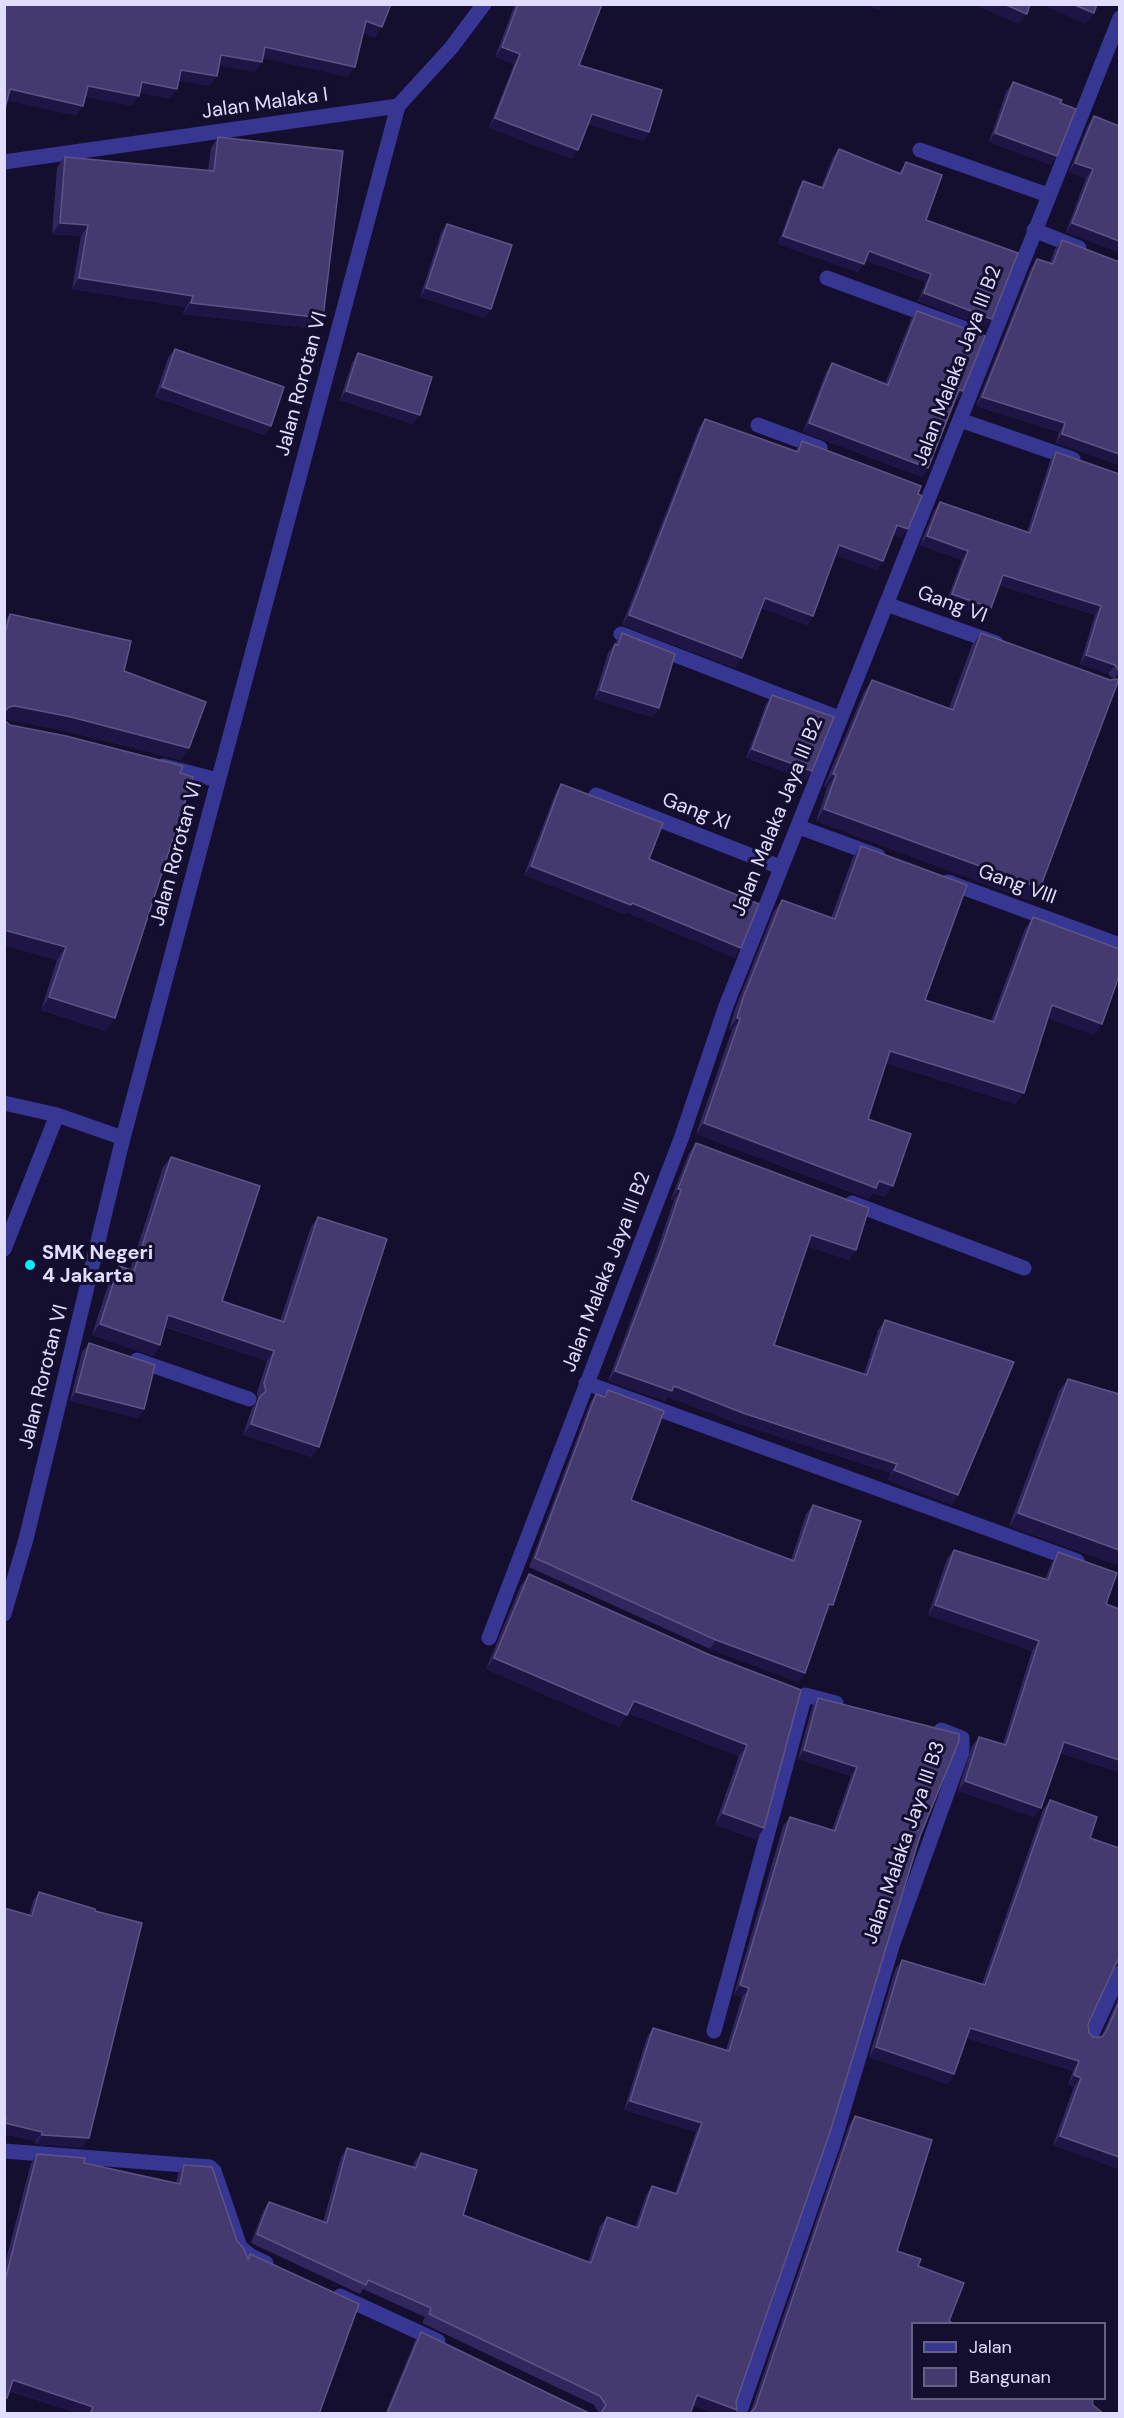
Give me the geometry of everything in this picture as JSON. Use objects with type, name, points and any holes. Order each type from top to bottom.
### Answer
[{"type":"street","points":[[398,106],[451,48],[484,4]]},
{"type":"street","name":"Jalan Malaka Jaya III B2","points":[[489,1638],[521,1575],[586,1383],[686,1141],[726,1006],[886,604],[926,489],[960,420],[1119,18]]},
{"type":"street","name":"Jalan Malaka I","points":[[4,162],[398,106]]},
{"type":"street","name":"Jalan Rorotan VI","points":[[4,1614],[80,1340],[123,1138],[398,106]]},
{"type":"street","points":[[920,150],[1048,195]]},
{"type":"street","points":[[1035,230],[1098,255]]},
{"type":"street","points":[[827,278],[992,339]]},
{"type":"street","points":[[960,420],[1088,464]]},
{"type":"street","points":[[758,425],[834,454]]},
{"type":"street","name":"Gang VI","points":[[886,604],[1006,647]]},
{"type":"street","points":[[621,634],[839,718]]},
{"type":"street","points":[[151,763],[218,780]]},
{"type":"street","name":"Gang XI","points":[[596,795],[780,867]]},
{"type":"street","points":[[799,827],[888,859]]},
{"type":"street","name":"Gang VIII","points":[[932,876],[1119,945]]},
{"type":"street","points":[[4,1103],[57,1115],[123,1138]]},
{"type":"street","points":[[4,1249],[57,1115]]},
{"type":"street","points":[[836,1197],[1024,1268]]},
{"type":"street","points":[[127,1357],[249,1400]]},
{"type":"street","points":[[586,1383],[1097,1568]]},
{"type":"street","points":[[714,2031],[799,1693],[847,1706]]},
{"type":"street","name":"Jalan Malaka Jaya III B3","points":[[739,2414],[833,2144],[892,1946],[962,1752],[962,1738],[957,1734],[924,1726]]},
{"type":"street","points":[[1090,2038],[1119,1973]]},
{"type":"street","points":[[4,2151],[210,2167],[214,2171],[240,2247],[251,2256],[283,2271]]},
{"type":"street","points":[[325,2290],[456,2350]]},
{"type":"building","points":[[4,4],[391,4],[382,27],[366,21],[355,67],[265,47],[262,62],[221,55],[217,76],[181,70],[177,89],[142,82],[139,96],[88,86],[83,106],[10,89],[4,112]]},
{"type":"building","points":[[518,4],[602,4],[579,65],[662,90],[649,132],[592,114],[578,150],[495,118],[520,54],[502,47]]},
{"type":"building","points":[[1004,4],[1030,4],[1027,14]]},
{"type":"building","points":[[1072,4],[1097,4],[1094,13]]},
{"type":"building","points":[[1013,82],[1062,100],[1060,103],[1076,109],[1057,156],[995,133]]},
{"type":"building","points":[[1094,116],[1119,126],[1119,241],[1072,223],[1093,169],[1075,163]]},
{"type":"building","points":[[218,137],[343,151],[323,318],[191,303],[193,296],[79,278],[88,225],[60,223],[65,157],[214,171]]},
{"type":"building","points":[[839,149],[901,174],[906,162],[942,175],[926,220],[1018,253],[992,319],[924,293],[931,274],[869,251],[864,264],[783,236],[803,181],[823,188]]},
{"type":"building","points":[[447,224],[512,245],[491,309],[426,288]]},
{"type":"building","points":[[1062,240],[1119,262],[1119,454],[1062,434],[1065,423],[982,397],[1037,259],[1053,264]]},
{"type":"building","points":[[917,311],[985,336],[963,391],[959,390],[928,468],[809,423],[832,363],[888,385]]},
{"type":"building","points":[[175,349],[284,387],[271,426],[162,387]]},
{"type":"building","points":[[358,353],[432,377],[420,415],[346,391]]},
{"type":"building","points":[[705,419],[798,452],[802,441],[921,486],[918,494],[922,496],[908,529],[897,525],[883,561],[839,545],[813,616],[765,598],[742,658],[629,615]]},
{"type":"building","points":[[1056,452],[1119,474],[1119,670],[1115,665],[1086,655],[1101,606],[1003,575],[991,608],[952,594],[968,551],[927,536],[940,502],[1030,533]]},
{"type":"building","points":[[10,614],[131,641],[124,671],[206,702],[189,748],[71,717],[15,706],[9,707],[4,712],[4,638]]},
{"type":"building","points":[[622,633],[675,654],[659,708],[600,690],[615,644],[618,645]]},
{"type":"building","points":[[981,633],[1110,680],[1119,679],[1040,888],[824,809],[836,775],[833,774],[872,680],[953,710]]},
{"type":"building","points":[[772,695],[834,717],[812,771],[752,749]]},
{"type":"building","points":[[4,720],[10,725],[66,736],[183,766],[180,773],[193,777],[115,1018],[49,997],[66,947],[4,930]]},
{"type":"building","points":[[561,784],[663,823],[649,859],[759,904],[741,948],[632,903],[631,905],[531,866]]},
{"type":"building","points":[[861,846],[967,885],[925,1000],[994,1022],[1033,917],[1119,949],[1119,976],[1102,1024],[1052,1005],[1024,1093],[890,1051],[868,1119],[911,1134],[893,1186],[879,1181],[876,1188],[704,1123],[740,1019],[737,1018],[743,998],[782,900],[835,919]]},
{"type":"building","points":[[696,1143],[869,1208],[856,1250],[811,1235],[774,1345],[867,1375],[885,1320],[1014,1362],[958,1495],[894,1470],[897,1464],[743,1413],[674,1386],[672,1391],[615,1371],[660,1252],[681,1190],[678,1189]]},
{"type":"building","points":[[171,1157],[260,1186],[222,1301],[284,1322],[318,1217],[387,1239],[319,1447],[251,1424],[259,1398],[266,1391],[264,1383],[274,1351],[168,1315],[160,1345],[100,1324],[119,1266],[134,1271]]},
{"type":"building","points":[[89,1343],[155,1365],[144,1409],[76,1392]]},
{"type":"building","points":[[1068,1379],[1119,1394],[1119,1550],[1018,1513]]},
{"type":"building","points":[[608,1390],[664,1411],[631,1500],[794,1561],[813,1505],[861,1521],[833,1605],[829,1604],[805,1673],[716,1640],[535,1558],[596,1394],[605,1397]]},
{"type":"building","points":[[954,1550],[1048,1580],[1058,1552],[1117,1573],[1106,1604],[1119,1609],[1119,1760],[1064,1742],[1041,1808],[965,1781],[979,1737],[1006,1745],[1039,1641],[935,1605]]},
{"type":"building","points":[[529,1574],[710,1655],[801,1690],[764,1828],[723,1813],[747,1745],[634,1701],[627,1715],[494,1658]]},
{"type":"building","points":[[818,1698],[959,1734],[959,1741],[920,1836],[830,2132],[736,2402],[737,2410],[697,2395],[690,2414],[598,2414],[606,2405],[600,2396],[429,2314],[431,2308],[368,2280],[366,2285],[257,2234],[269,2202],[327,2223],[347,2148],[416,2168],[421,2153],[477,2170],[463,2215],[591,2263],[607,2217],[638,2228],[652,2186],[677,2194],[702,2123],[630,2101],[653,2028],[729,2051],[749,1988],[740,1985],[790,1817],[835,1831],[857,1767],[804,1750]]},
{"type":"building","points":[[1050,1800],[1097,1817],[1090,1838],[1119,1848],[1119,1958],[1088,2024],[1089,2033],[1093,2037],[1102,2037],[1119,2002],[1119,2157],[1060,2136],[1081,2078],[1074,2075],[1079,2061],[970,2028],[954,2074],[876,2047],[902,1960],[985,1985]]},
{"type":"building","points":[[39,1892],[95,1909],[95,1911],[142,1923],[89,2138],[42,2135],[42,2132],[5,2123],[4,1908],[32,1916]]},
{"type":"building","points":[[855,2116],[932,2140],[897,2251],[921,2259],[918,2266],[964,2283],[949,2321],[951,2322],[911,2322],[911,2400],[1092,2400],[1093,2405],[1104,2414],[749,2414],[755,2408]]},
{"type":"building","points":[[37,2154],[85,2158],[84,2163],[180,2184],[184,2165],[212,2167],[237,2241],[244,2249],[248,2260],[250,2254],[359,2304],[319,2414],[90,2414],[93,2407],[13,2380],[7,2398],[4,2397],[4,2285]]},
{"type":"building","points":[[421,2332],[591,2414],[387,2414]]},
{"type":"place","name":"SMK Negeri 4 Jakarta","points":[[30,1265]]}]
